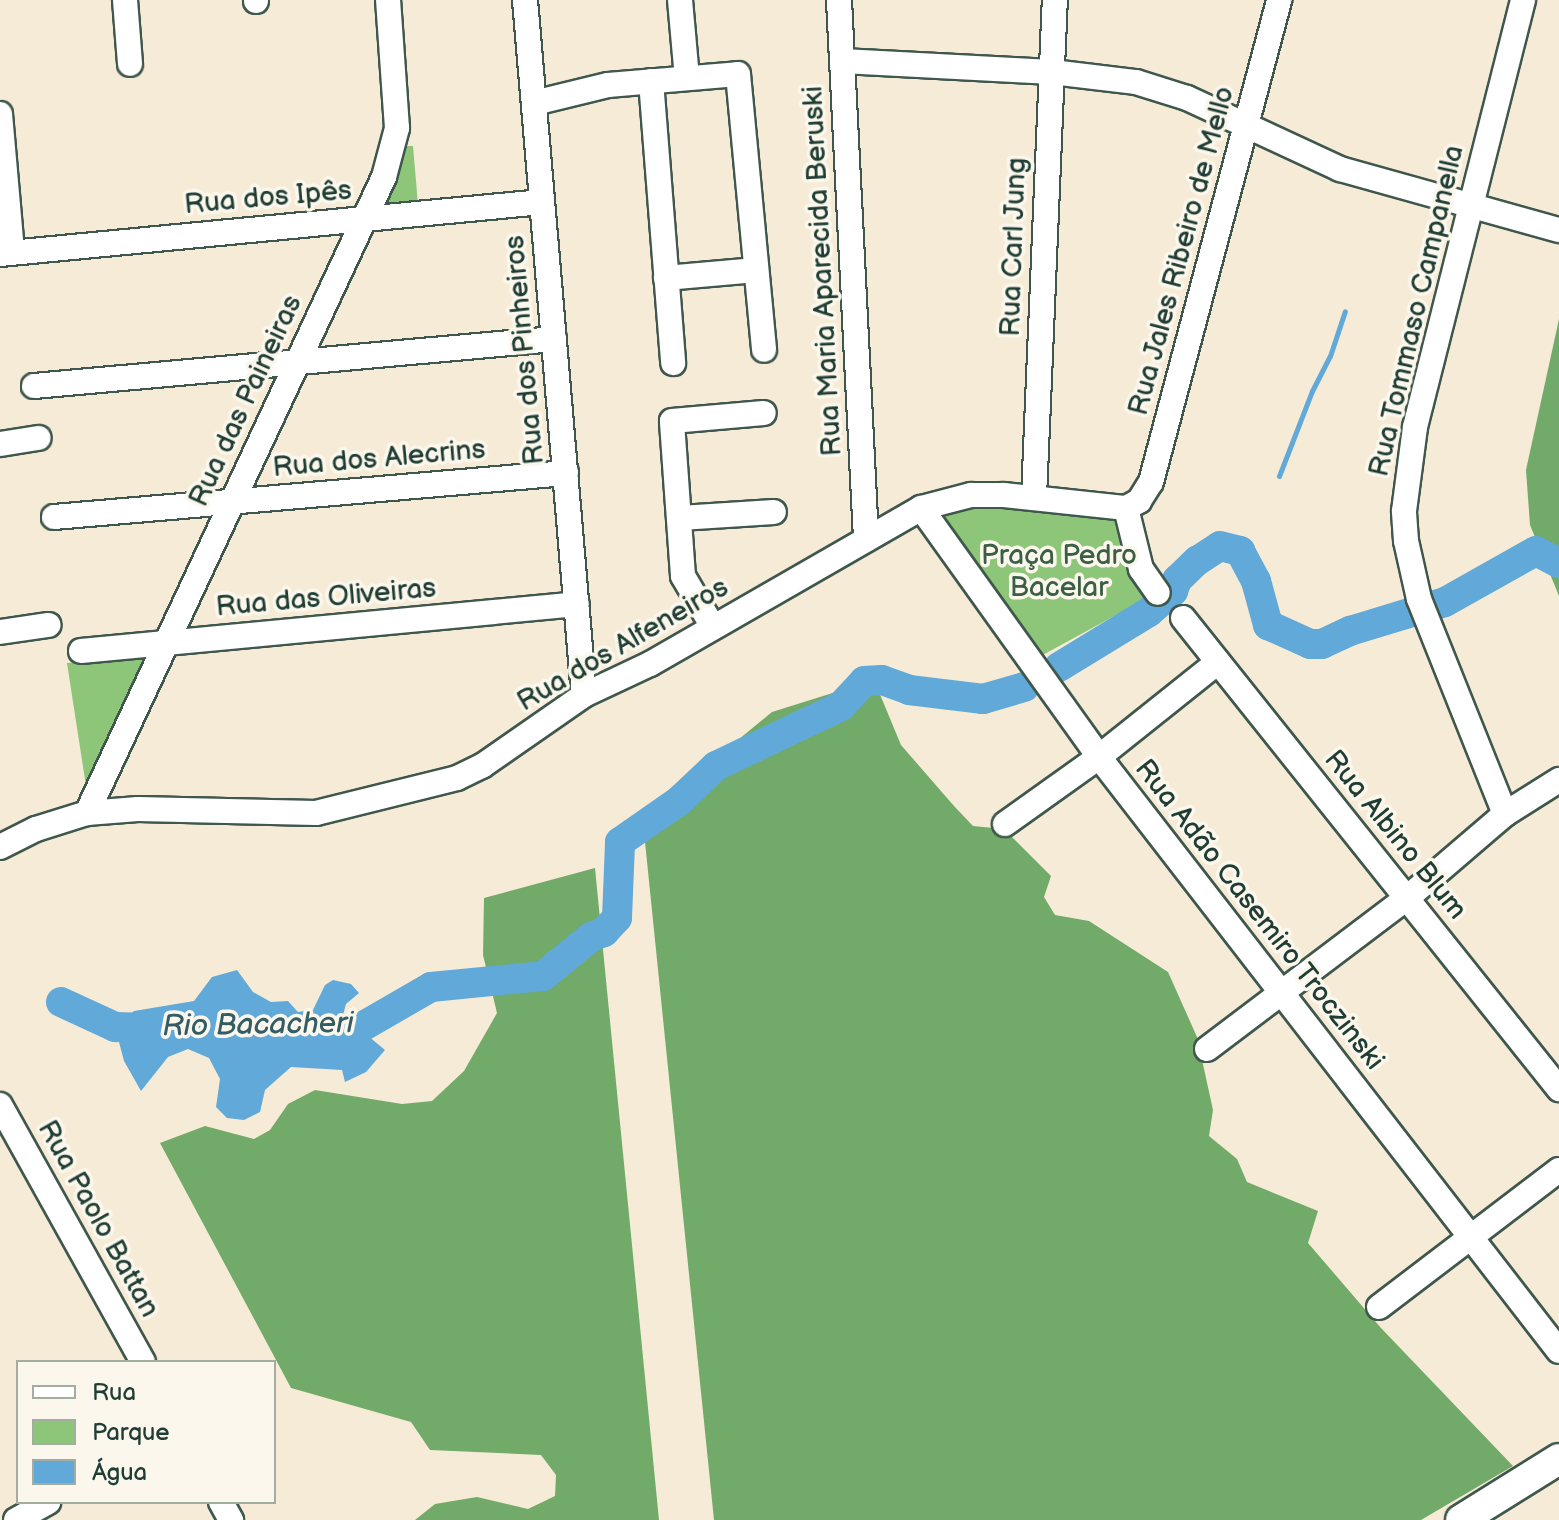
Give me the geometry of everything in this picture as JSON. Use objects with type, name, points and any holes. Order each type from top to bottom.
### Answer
[{"type":"main road","points":[[1461,1520],[1559,1459]]},
{"type":"street","points":[[125,0],[130,64]]},
{"type":"street","name":"Rua das Paineiras","points":[[87,813],[384,177],[397,128],[388,0]]},
{"type":"street","name":"Rua dos Pinheiros","points":[[525,0],[584,695]]},
{"type":"street","points":[[680,0],[687,78]]},
{"type":"street","name":"Rua Maria Aparecida Beruski","points":[[839,0],[866,539]]},
{"type":"street","name":"Rua Carl Jung","points":[[1034,497],[1055,0]]},
{"type":"street","name":"Rua Jales Ribeiro de Mello","points":[[1126,508],[1139,501],[1151,482],[1279,0]]},
{"type":"street","name":"Rua Tommaso Campanella","points":[[1505,814],[1423,609],[1406,541],[1407,474],[1422,397],[1523,0]]},
{"type":"street","points":[[842,61],[1052,72],[1161,88],[1340,169],[1559,230]]},
{"type":"street","points":[[534,103],[608,85],[738,74],[764,350]]},
{"type":"street","points":[[651,81],[673,363]]},
{"type":"street","points":[[0,114],[6,253]]},
{"type":"street","name":"Rua dos Ipês","points":[[6,253],[542,202]]},
{"type":"street","points":[[666,278],[756,270]]},
{"type":"street","points":[[34,386],[554,339]]},
{"type":"street","points":[[713,627],[683,576],[672,421],[764,413]]},
{"type":"street","points":[[0,444],[39,438]]},
{"type":"street","name":"Rua dos Alecrins","points":[[54,517],[566,473]]},
{"type":"street","name":"Rua dos Alfeneiros","points":[[0,847],[36,829],[87,813],[138,809],[298,814],[334,810],[470,773],[584,695],[650,664],[921,508],[971,495],[1034,497],[1126,508]]},
{"type":"street","name":"Rua Adão Casemiro Troczinski","points":[[921,508],[1099,757],[1559,1351]]},
{"type":"street","points":[[1126,508],[1141,569],[1158,593]]},
{"type":"street","points":[[680,518],[774,512]]},
{"type":"street","name":"Rua das Oliveiras","points":[[81,651],[577,604]]},
{"type":"street","name":"Rua Albino Blum","points":[[1183,618],[1559,1089]]},
{"type":"street","points":[[0,632],[48,625]]},
{"type":"street","points":[[1005,824],[1099,757],[1218,662]]},
{"type":"street","points":[[1207,1049],[1407,898],[1505,814],[1559,780]]},
{"type":"street","name":"Rua Paolo Battan","points":[[0,1105],[142,1360]]},
{"type":"street","points":[[1379,1307],[1559,1170]]},
{"type":"street","points":[[16,1520],[44,1504]]},
{"type":"street","points":[[0,1509],[6,1520]]},
{"type":"green space","points":[[407,146],[413,146],[418,205],[380,209]]},
{"type":"green space","points":[[1559,319],[1559,596],[1530,525],[1526,470]]},
{"type":"green space","name":"Praça Pedro Bacelar","points":[[973,502],[1123,513],[1151,596],[1039,657],[936,511]]},
{"type":"green space","points":[[147,655],[86,786],[67,663]]},
{"type":"green space","points":[[874,680],[901,745],[954,806],[973,826],[1004,829],[1051,876],[1044,897],[1055,915],[1089,921],[1168,972],[1197,1037],[1213,1110],[1209,1136],[1237,1159],[1247,1182],[1318,1211],[1308,1243],[1381,1328],[1513,1466],[1421,1520],[714,1520],[644,832],[682,786],[772,712]]},
{"type":"green space","points":[[595,868],[659,1520],[415,1520],[435,1504],[477,1497],[528,1509],[555,1496],[556,1475],[541,1455],[430,1450],[411,1422],[291,1388],[160,1143],[205,1126],[254,1139],[270,1130],[288,1104],[315,1090],[402,1104],[432,1101],[464,1071],[497,1013],[483,955],[484,898]]},
{"type":"water","points":[[237,970],[253,992],[271,1002],[288,1001],[298,1012],[313,1010],[325,985],[333,980],[351,984],[359,993],[346,1004],[343,1015],[385,1050],[366,1072],[345,1082],[342,1070],[291,1067],[265,1090],[260,1112],[244,1120],[227,1118],[216,1107],[220,1079],[209,1058],[188,1049],[168,1057],[141,1091],[124,1061],[115,1027],[134,1011],[194,1001],[212,977]]},
{"type":"waterway","points":[[1279,476],[1312,391],[1330,356],[1345,311]]},
{"type":"waterway","points":[[1240,551],[1244,544]]},
{"type":"waterway","name":"Rio Bacacheri","points":[[1059,667],[1149,612],[1173,591],[1177,580],[1197,561],[1220,546],[1240,551],[1256,581],[1268,625],[1310,644],[1322,644],[1350,631],[1445,602],[1536,551],[1559,563]]},
{"type":"waterway","name":"Rio Bacacheri","points":[[319,1028],[360,1028],[431,987],[543,976],[591,937],[604,932],[617,918],[620,842],[679,801],[716,766],[841,706],[864,681],[882,680],[909,690],[983,699],[1024,687]]},
{"type":"waterway","name":"Rio Bacacheri","points":[[61,1002],[115,1027],[155,1028]]}]
